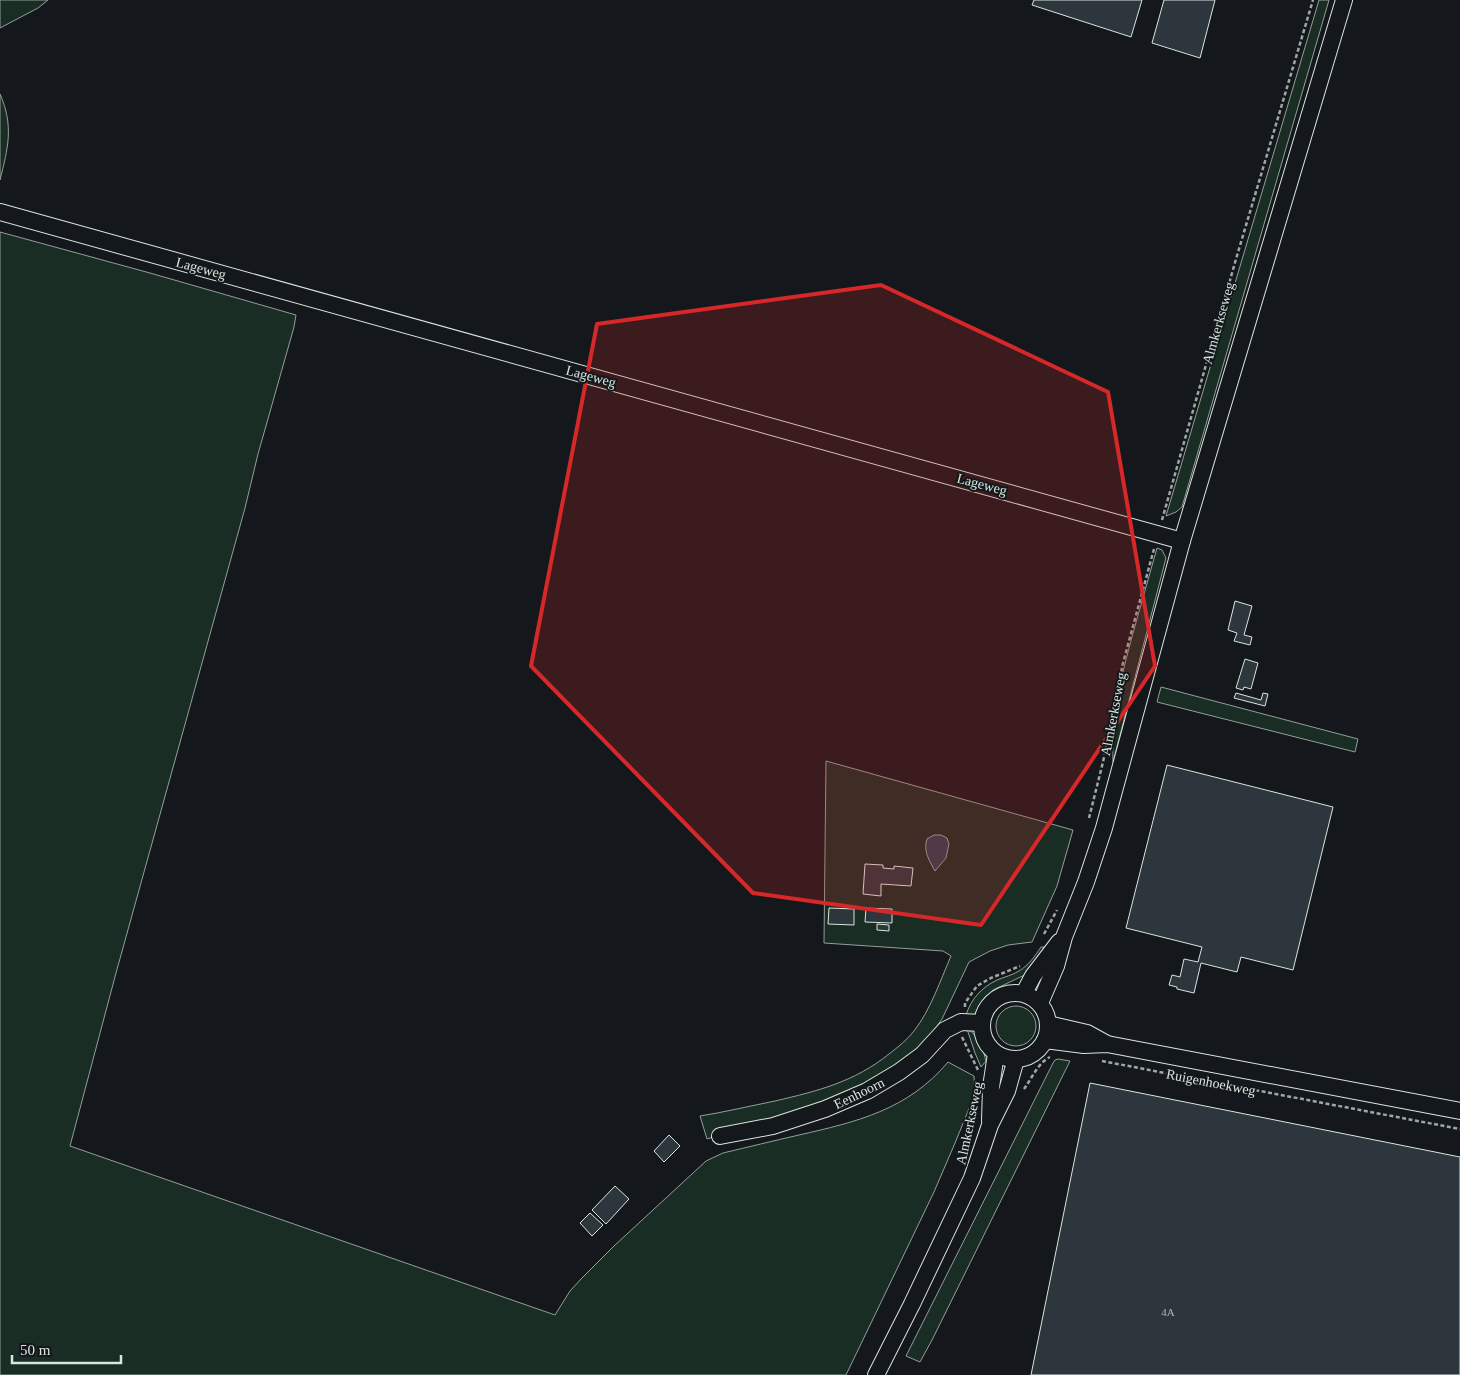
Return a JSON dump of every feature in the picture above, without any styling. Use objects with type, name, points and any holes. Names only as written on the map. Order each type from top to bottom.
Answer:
[{"type":"street","name":"Almkerkseweg","points":[[1040,1003],[1056,966],[1064,937],[1086,882],[1104,828],[1182,541],[1344,0]]},
{"type":"street","name":"Lageweg","points":[[0,212],[1182,541]]},
{"type":"street","name":"Almkerkseweg","points":[[1024,994],[1033,976],[1064,937]]},
{"type":"street","points":[[1012,992],[1032,997],[1040,1003],[1047,1016],[1047,1032],[1038,1050],[1028,1056],[1016,1059],[996,1054],[990,1048],[982,1032],[985,1012],[991,1002],[1001,995],[1012,992]]},
{"type":"street","points":[[961,1022],[982,1023]]},
{"type":"street","name":"Eenhoorn","points":[[720,1136],[773,1126],[825,1109],[867,1091],[899,1072],[922,1055],[946,1030],[961,1022]]},
{"type":"street","name":"Ruigenhoekweg","points":[[1047,1032],[1086,1032],[1107,1044],[1460,1111]]},
{"type":"street","name":"Almkerkseweg","points":[[990,1125],[985,1086],[996,1054]]},
{"type":"street","name":"Almkerkseweg","points":[[876,1375],[972,1178],[990,1125],[1007,1091],[1016,1059]]},
{"type":"path","name":"Almkerkseweg","points":[[1089,820],[1123,663],[1158,533],[1236,259],[1313,0]]},
{"type":"path","points":[[1043,937],[1059,905]]},
{"type":"path","name":"Almkerkseweg","points":[[985,1086],[962,1037],[961,1022],[965,1003],[977,986],[990,978],[1023,964]]},
{"type":"path","points":[[1007,1091],[1017,1092],[1025,1089],[1039,1067],[1046,1059],[1053,1055]]},
{"type":"path","name":"Ruigenhoekweg","points":[[1100,1060],[1460,1129]]},
{"type":"path","name":"Almkerkseweg","points":[[964,1152],[975,1108]]},
{"type":"highlighted area","points":[[881,285],[1108,392],[1155,666],[981,925],[753,893],[531,666],[597,324]]},
{"type":"green space","points":[[0,0],[48,0],[38,8],[0,28]]},
{"type":"green space","points":[[1319,0],[1329,0],[1182,507],[1166,516]]},
{"type":"green space","points":[[0,94],[7,116],[8,137],[0,180]]},
{"type":"green space","points":[[0,232],[296,315],[70,1146],[555,1315],[570,1291],[581,1279],[706,1161],[723,1153],[841,1125],[880,1112],[916,1092],[948,1062],[974,1076],[975,1094],[934,1192],[846,1375],[0,1375]]},
{"type":"green space","points":[[1157,548],[1162,550],[1166,558],[1113,762],[1115,712],[1121,681]]},
{"type":"green space","points":[[1161,687],[1358,739],[1355,752],[1157,702]]},
{"type":"green space","points":[[826,761],[1073,830],[1057,886],[1032,942],[1008,945],[990,951],[969,962],[942,1019],[909,1059],[844,1096],[707,1139],[700,1116],[775,1101],[821,1089],[849,1079],[876,1064],[914,1031],[935,995],[951,956],[943,951],[824,943]]},
{"type":"green space","points":[[1041,947],[1044,947],[1031,972],[993,990],[982,1002],[975,1015],[966,1015],[974,999],[982,990],[997,980],[1023,969]]},
{"type":"green space","points":[[1016,1006],[1030,1012],[1036,1026],[1030,1040],[1016,1046],[1002,1040],[996,1026],[1002,1012]]},
{"type":"green space","points":[[967,1029],[975,1035],[982,1047],[986,1061],[981,1067],[975,1053]]},
{"type":"green space","points":[[1058,1059],[1070,1061],[932,1340],[920,1362],[906,1356],[1053,1063]]},
{"type":"water","points":[[934,835],[941,835],[947,838],[949,844],[946,858],[935,871],[927,855],[926,848],[927,839]]},
{"type":"building","points":[[1034,0],[1142,0],[1131,37],[1032,5]]},
{"type":"building","points":[[1164,0],[1215,0],[1200,58],[1152,43]]},
{"type":"building","points":[[1235,601],[1252,606],[1244,635],[1252,637],[1250,645],[1234,641],[1237,633],[1228,630]]},
{"type":"building","points":[[1245,659],[1258,663],[1251,689],[1244,687],[1243,690],[1236,688]]},
{"type":"building","points":[[1236,693],[1261,700],[1263,693],[1268,694],[1265,706],[1234,698]]},
{"type":"building","points":[[1167,765],[1333,807],[1293,970],[1241,957],[1237,972],[1201,963],[1194,993],[1177,989],[1177,987],[1169,985],[1172,975],[1180,977],[1184,959],[1198,962],[1202,947],[1126,928]]},
{"type":"building","points":[[865,864],[883,865],[883,868],[894,869],[894,866],[913,868],[911,886],[881,884],[881,896],[863,894]]},
{"type":"building","points":[[829,908],[854,909],[854,925],[828,924]]},
{"type":"building","points":[[866,908],[892,909],[892,923],[865,922]]},
{"type":"building","points":[[877,924],[889,925],[889,931],[877,930]]},
{"type":"building","points":[[1090,1083],[1460,1157],[1460,1375],[1031,1375]]},
{"type":"building","points":[[669,1135],[680,1146],[664,1162],[654,1151]]},
{"type":"building","points":[[615,1186],[629,1199],[606,1224],[592,1210]]},
{"type":"building","points":[[590,1213],[603,1225],[592,1236],[580,1223]]}]
